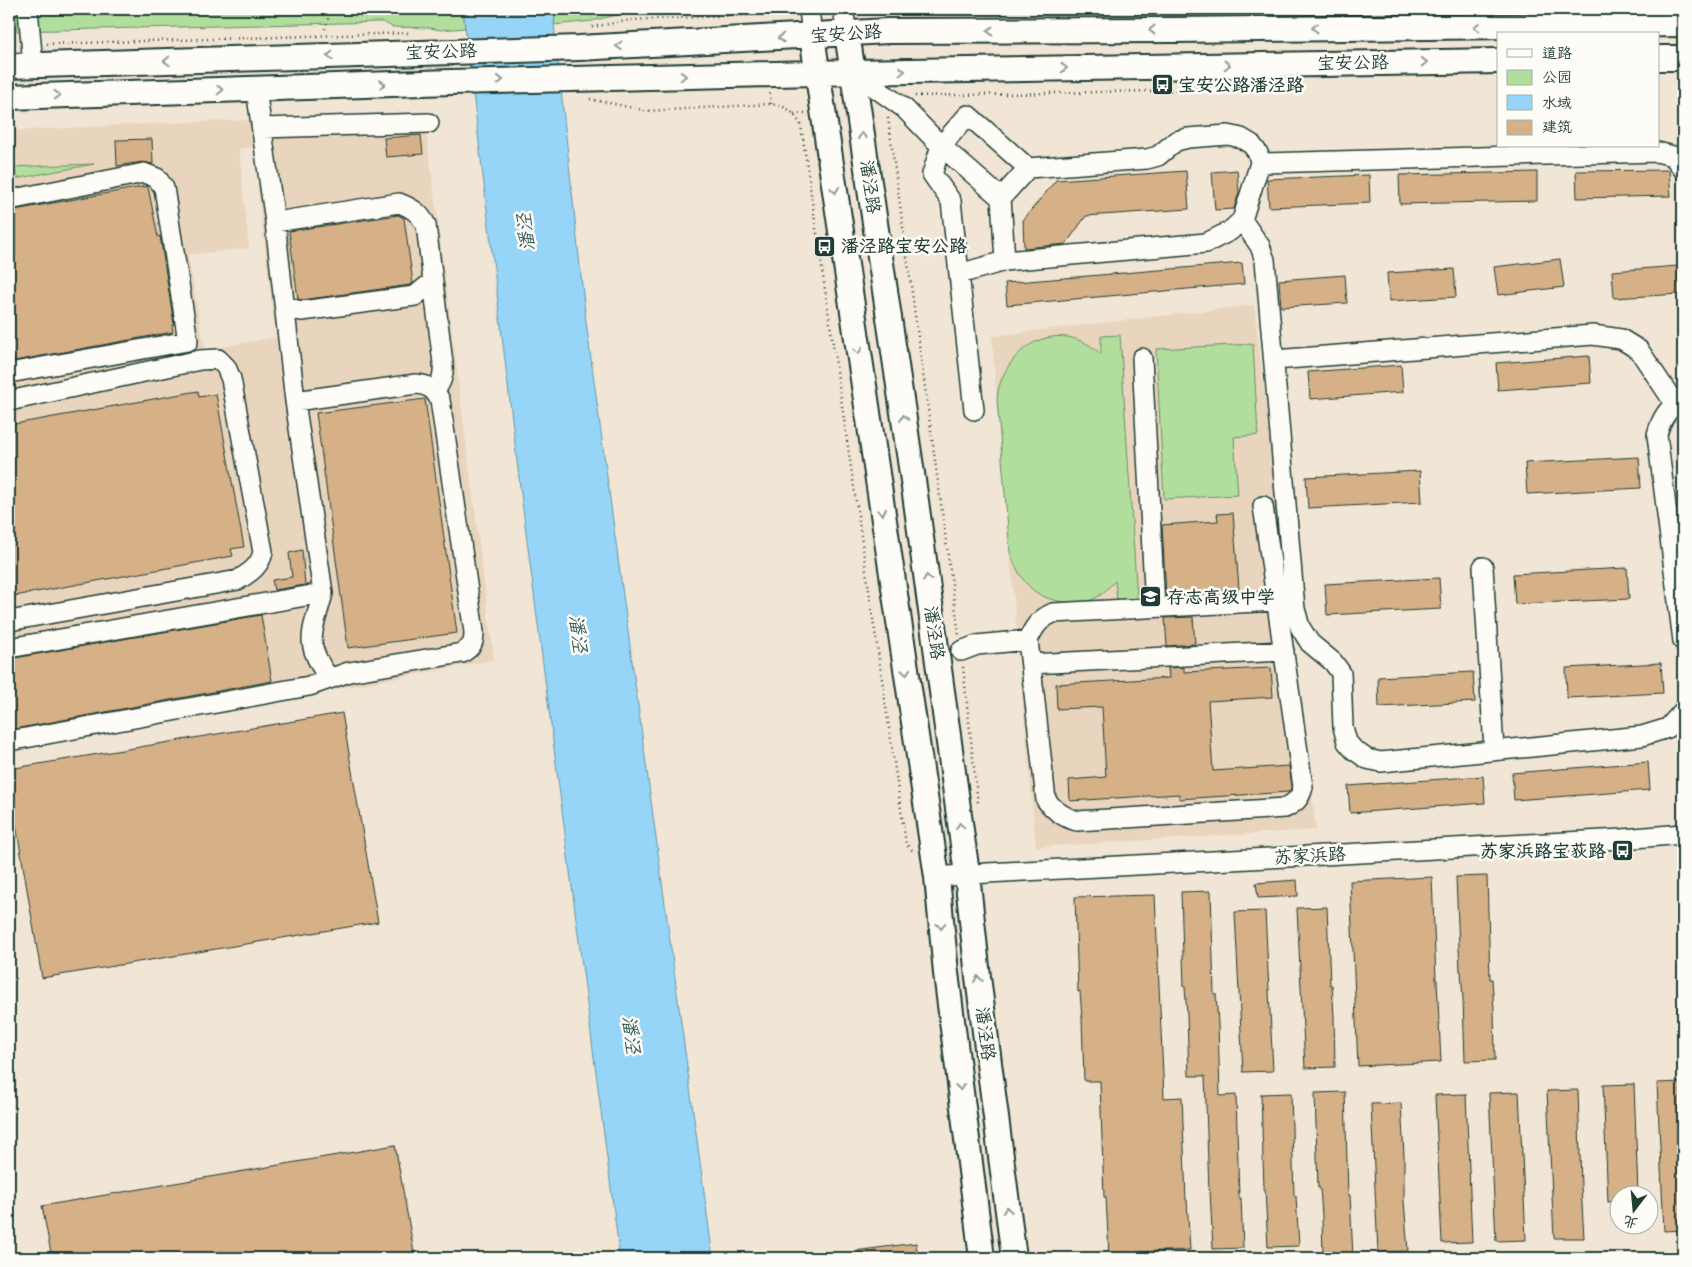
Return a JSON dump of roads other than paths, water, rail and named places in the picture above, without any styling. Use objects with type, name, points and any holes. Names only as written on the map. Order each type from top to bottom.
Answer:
[{"type":"main road","name":"宝安公路","points":[[9,66],[32,55],[448,52],[579,48],[847,33],[1683,24]]},
{"type":"main road","name":"潘泾路","points":[[847,33],[914,484],[967,874],[978,977],[1014,1258]]},
{"type":"main road","name":"潘泾路","points":[[812,36],[937,877],[946,973],[982,1258]]},
{"type":"main road","points":[[1660,58],[1683,58]]},
{"type":"main road","name":"宝安公路","points":[[9,97],[818,72],[1497,60]]},
{"type":"street","points":[[28,9],[32,55]]},
{"type":"street","name":"潘泾路","points":[[808,9],[812,36]]},
{"type":"street","name":"潘泾路","points":[[843,9],[847,33]]},
{"type":"street","points":[[853,72],[904,108],[941,146],[1001,198],[1005,262]]},
{"type":"street","points":[[256,89],[275,222],[295,401],[323,593],[313,623],[311,636],[318,662],[329,678]]},
{"type":"street","points":[[974,410],[951,201],[932,174],[941,146],[968,115],[1028,168]]},
{"type":"street","points":[[262,128],[429,123]]},
{"type":"street","points":[[959,274],[1005,262],[1206,244],[1230,231],[1242,220],[1260,163],[1258,153],[1251,144],[1241,138],[1228,135],[1188,138],[1176,141],[1158,156],[1147,159],[1028,168],[1001,198]]},
{"type":"street","points":[[1260,163],[1656,152],[1673,156],[1683,169]]},
{"type":"street","points":[[9,200],[144,173],[157,178],[164,188],[188,341],[9,373]]},
{"type":"street","points":[[275,222],[399,203],[411,208],[421,217],[426,226],[444,374],[442,381],[435,391]]},
{"type":"street","points":[[1242,220],[1260,246],[1265,260],[1295,609],[1300,627],[1310,642],[1333,662],[1341,673],[1343,727],[1347,742],[1354,750],[1367,760],[1382,762],[1642,736],[1668,728],[1683,710]]},
{"type":"street","points":[[284,304],[294,309],[302,310],[415,296],[433,281]]},
{"type":"street","points":[[1274,360],[1594,335],[1621,340],[1639,350],[1679,399],[1660,422],[1657,435],[1683,641]]},
{"type":"street","points":[[1142,358],[1155,607]]},
{"type":"street","points":[[9,400],[200,360],[218,359],[226,367],[231,379],[263,552],[261,562],[250,573],[238,580],[9,622]]},
{"type":"street","points":[[9,741],[309,686],[349,672],[462,653],[471,647],[474,640],[440,400],[435,391],[427,385],[416,384],[295,401]]},
{"type":"street","points":[[1263,506],[1303,787],[1297,802],[1285,808],[1087,820],[1068,819],[1055,811],[1046,800],[1028,640],[1034,626],[1042,617],[1053,613],[1276,601]]},
{"type":"street","points":[[1483,568],[1494,750]]},
{"type":"street","points":[[9,648],[323,593]]},
{"type":"street","points":[[961,651],[977,645],[1028,640]]},
{"type":"street","points":[[1031,664],[1284,651]]},
{"type":"street","name":"苏家浜路","points":[[937,877],[1683,834]]},
{"type":"water","name":"潘泾","points":[[463,9],[556,9],[554,25],[586,322],[713,1258],[620,1258],[520,486]]},
{"type":"place","name":"宝安公路潘泾路","points":[[1162,85]]},
{"type":"place","name":"潘泾路宝安公路","points":[[825,246]]},
{"type":"place","name":"存志高级中学","points":[[1151,597]]},
{"type":"place","name":"苏家浜路宝荻路","points":[[1622,851]]}]
